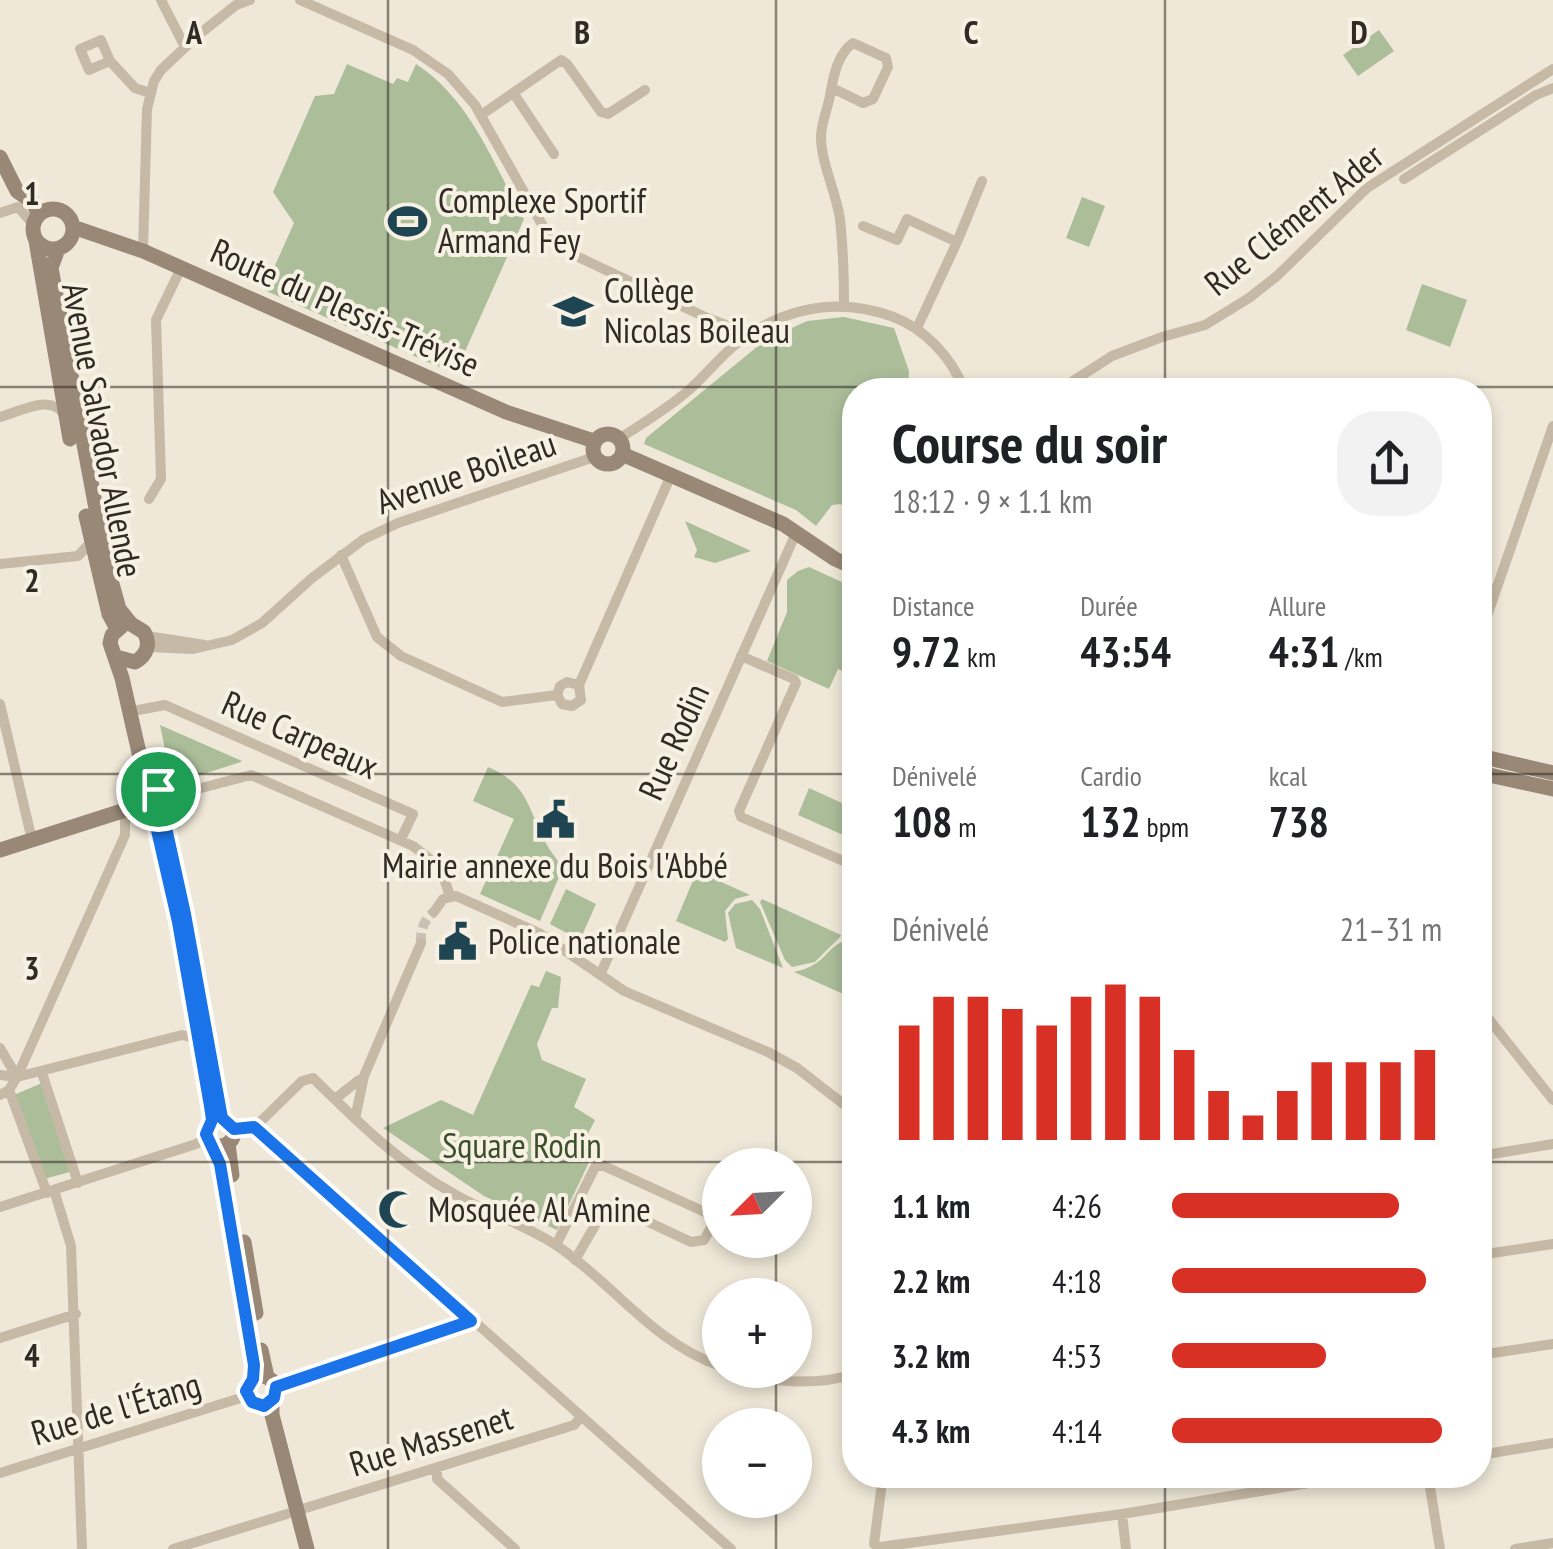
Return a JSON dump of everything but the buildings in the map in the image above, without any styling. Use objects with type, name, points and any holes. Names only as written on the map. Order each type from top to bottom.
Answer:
[{"type":"main road","points":[[0,157],[16,191],[33,202],[36,241],[46,248],[58,249],[68,243],[72,226],[68,216],[22,187],[9,174]]},
{"type":"main road","points":[[36,219],[58,210]]},
{"type":"main road","name":"Route du Plessis-Trévise","points":[[72,226],[143,251],[594,449]]},
{"type":"main road","name":"Avenue Salvador Allende","points":[[36,241],[91,542],[108,614],[124,626]]},
{"type":"main road","points":[[58,249],[51,268],[89,485],[124,626]]},
{"type":"main road","points":[[621,446],[610,464],[600,462],[594,449],[606,434],[671,475],[783,524],[842,562]]},
{"type":"main road","points":[[124,626],[141,628],[148,642],[135,662],[132,678],[220,1132],[220,1164],[254,1365],[272,1415],[297,1549]]},
{"type":"main road","points":[[124,626],[110,643],[156,801],[220,1132]]},
{"type":"main road","points":[[116,657],[135,662]]},
{"type":"main road","points":[[1492,759],[1553,773]]},
{"type":"main road","points":[[1492,776],[1553,789]]},
{"type":"main road","points":[[0,850],[156,801]]},
{"type":"main road","points":[[291,1512],[306,1549]]},
{"type":"street","points":[[161,0],[184,47]]},
{"type":"street","points":[[143,251],[150,94],[161,70],[184,47],[236,5],[250,0]]},
{"type":"street","points":[[300,0],[422,56],[448,74],[481,115],[544,228],[572,254],[750,334]]},
{"type":"street","points":[[832,88],[863,103],[873,99],[888,67],[886,58],[853,43],[845,49],[831,80],[823,116],[821,138],[839,217],[844,304]]},
{"type":"street","points":[[481,115],[562,60],[601,112],[608,114],[646,90]]},
{"type":"street","points":[[110,61],[135,88],[150,94]]},
{"type":"street","name":"Rue Clément Ader","points":[[1078,378],[1112,356],[1162,336],[1205,326],[1249,298],[1277,276],[1367,188],[1553,69]]},
{"type":"street","points":[[1404,179],[1536,94],[1553,88]]},
{"type":"street","points":[[514,94],[554,154]]},
{"type":"street","points":[[916,328],[982,181]]},
{"type":"street","points":[[0,213],[18,207],[36,219]]},
{"type":"street","points":[[864,226],[897,240],[907,219],[957,242]]},
{"type":"street","points":[[149,499],[161,478],[156,320],[181,268]]},
{"type":"street","points":[[621,446],[750,334],[799,312],[844,304],[870,309],[916,328],[953,366],[958,378]]},
{"type":"street","points":[[0,418],[48,403],[58,406],[66,418]]},
{"type":"street","points":[[1492,601],[1553,426]]},
{"type":"street","name":"Avenue Boileau","points":[[148,642],[193,649],[248,633],[364,539],[594,449]]},
{"type":"street","points":[[579,685],[567,682],[560,686],[562,704],[577,704],[582,695],[579,685],[671,475]]},
{"type":"street","name":"Rue Rodin","points":[[601,973],[796,533]]},
{"type":"street","points":[[0,564],[78,556],[91,542]]},
{"type":"street","points":[[340,556],[377,636],[401,656],[502,702],[558,695]]},
{"type":"street","points":[[741,656],[796,682],[739,810],[741,817],[842,860]]},
{"type":"street","points":[[0,704],[32,840]]},
{"type":"street","name":"Rue Carpeaux","points":[[138,710],[165,706],[413,814],[401,840]]},
{"type":"street","name":"Rue Carpeaux","points":[[156,801],[249,774],[401,840],[440,867],[450,896]]},
{"type":"street","points":[[82,1549],[71,1246],[51,1191],[5,1092],[18,1077],[125,835],[126,810]]},
{"type":"street","points":[[434,912],[441,900],[450,896],[539,932],[624,990],[758,1047],[797,1068],[842,1103]]},
{"type":"street","points":[[355,1119],[364,1076],[421,944]]},
{"type":"street","points":[[1492,1025],[1553,1100]]},
{"type":"street","points":[[0,1074],[18,1077],[42,1073],[182,1035],[199,1039]]},
{"type":"street","points":[[0,1048],[18,1077]]},
{"type":"street","points":[[42,1073],[78,1183]]},
{"type":"street","points":[[334,1099],[364,1076]]},
{"type":"street","points":[[0,1207],[220,1132],[254,1127],[307,1078],[313,1078],[355,1119],[450,1192],[556,1245],[648,1326],[702,1358]]},
{"type":"street","points":[[254,1127],[730,1549]]},
{"type":"street","points":[[1492,1154],[1553,1144]]},
{"type":"street","points":[[556,1245],[595,1167],[602,1165],[708,1214],[713,1224],[704,1240],[691,1242],[612,1205],[605,1208],[575,1260]]},
{"type":"street","points":[[1492,1253],[1553,1244]]},
{"type":"street","points":[[0,1338],[76,1314]]},
{"type":"street","name":"Rue de l'Étang","points":[[0,1474],[471,1321]]},
{"type":"street","points":[[1492,1354],[1553,1344]]},
{"type":"street","points":[[812,1382],[842,1376]]},
{"type":"street","name":"Rue Massenet","points":[[173,1549],[574,1426],[580,1418]]},
{"type":"street","points":[[1492,1453],[1553,1443]]},
{"type":"street","points":[[437,1469],[437,1479],[516,1549]]},
{"type":"street","points":[[880,1488],[874,1544],[880,1548],[1279,1488]]},
{"type":"street","points":[[1430,1488],[1440,1549]]},
{"type":"street","points":[[1122,1514],[1126,1549]]},
{"type":"street","points":[[1515,1549],[1553,1543]]},
{"type":"green space","points":[[1379,30],[1394,51],[1358,76],[1343,55]]},
{"type":"green space","name":"Complexe Sportif Armand Fey","points":[[347,64],[393,84],[397,78],[408,82],[416,64],[433,77],[474,125],[514,200],[513,206],[524,219],[455,374],[264,290],[294,223],[273,192],[315,96],[334,94]]},
{"type":"green space","points":[[1082,197],[1105,206],[1089,247],[1066,238]]},
{"type":"green space","points":[[1422,284],[1467,300],[1450,347],[1406,330]]},
{"type":"green space","points":[[844,317],[894,328],[909,371],[909,378],[842,378],[842,505],[832,505],[816,526],[796,510],[644,444],[646,438],[764,341],[807,321]]},
{"type":"green space","points":[[685,521],[751,551],[715,563],[694,557],[697,550]]},
{"type":"green space","points":[[809,567],[842,582],[842,671],[838,669],[829,689],[767,661],[787,612],[787,580]]},
{"type":"green space","points":[[160,725],[242,761],[172,784]]},
{"type":"green space","points":[[488,767],[519,789],[563,868],[540,921],[480,894],[514,819],[473,801]]},
{"type":"green space","points":[[809,788],[842,803],[842,834],[798,815]]},
{"type":"green space","points":[[697,871],[750,895],[735,899],[725,911],[725,942],[676,921]]},
{"type":"green space","points":[[566,889],[596,904],[580,940],[550,924]]},
{"type":"green space","points":[[762,899],[841,935],[815,962],[792,967],[785,960]]},
{"type":"green space","points":[[752,900],[760,909],[783,968],[736,948],[728,913],[735,904]]},
{"type":"green space","points":[[842,942],[842,993],[794,972],[813,965]]},
{"type":"green space","name":"Square Rodin","points":[[546,971],[561,977],[558,1008],[552,1008],[537,1044],[542,1060],[586,1079],[574,1107],[595,1120],[581,1148],[591,1158],[557,1230],[484,1196],[383,1128],[441,1100],[473,1115],[531,985],[539,987]]},
{"type":"green space","points":[[42,1083],[70,1172],[44,1179],[14,1095]]},
{"type":"tunnel","points":[[421,943],[423,926],[434,912]]},
{"type":"place","name":"Complexe Sportif Armand Fey","points":[[408,221]]},
{"type":"place","name":"Collège Nicolas Boileau","points":[[574,311]]},
{"type":"place","name":"Mairie annexe du Bois l'Abbé","points":[[555,819]]},
{"type":"place","name":"Police nationale","points":[[458,942]]},
{"type":"place","name":"Mosquée Al Amine","points":[[398,1210]]},
{"type":"route","points":[[158,789],[168,800],[165,823],[222,1118],[234,1129],[254,1127],[471,1321],[276,1387],[274,1398],[264,1406],[249,1400],[246,1391],[253,1379],[254,1365],[220,1164],[214,1144],[206,1134],[212,1120],[199,1039],[153,813],[144,804],[145,795],[158,789]]}]
